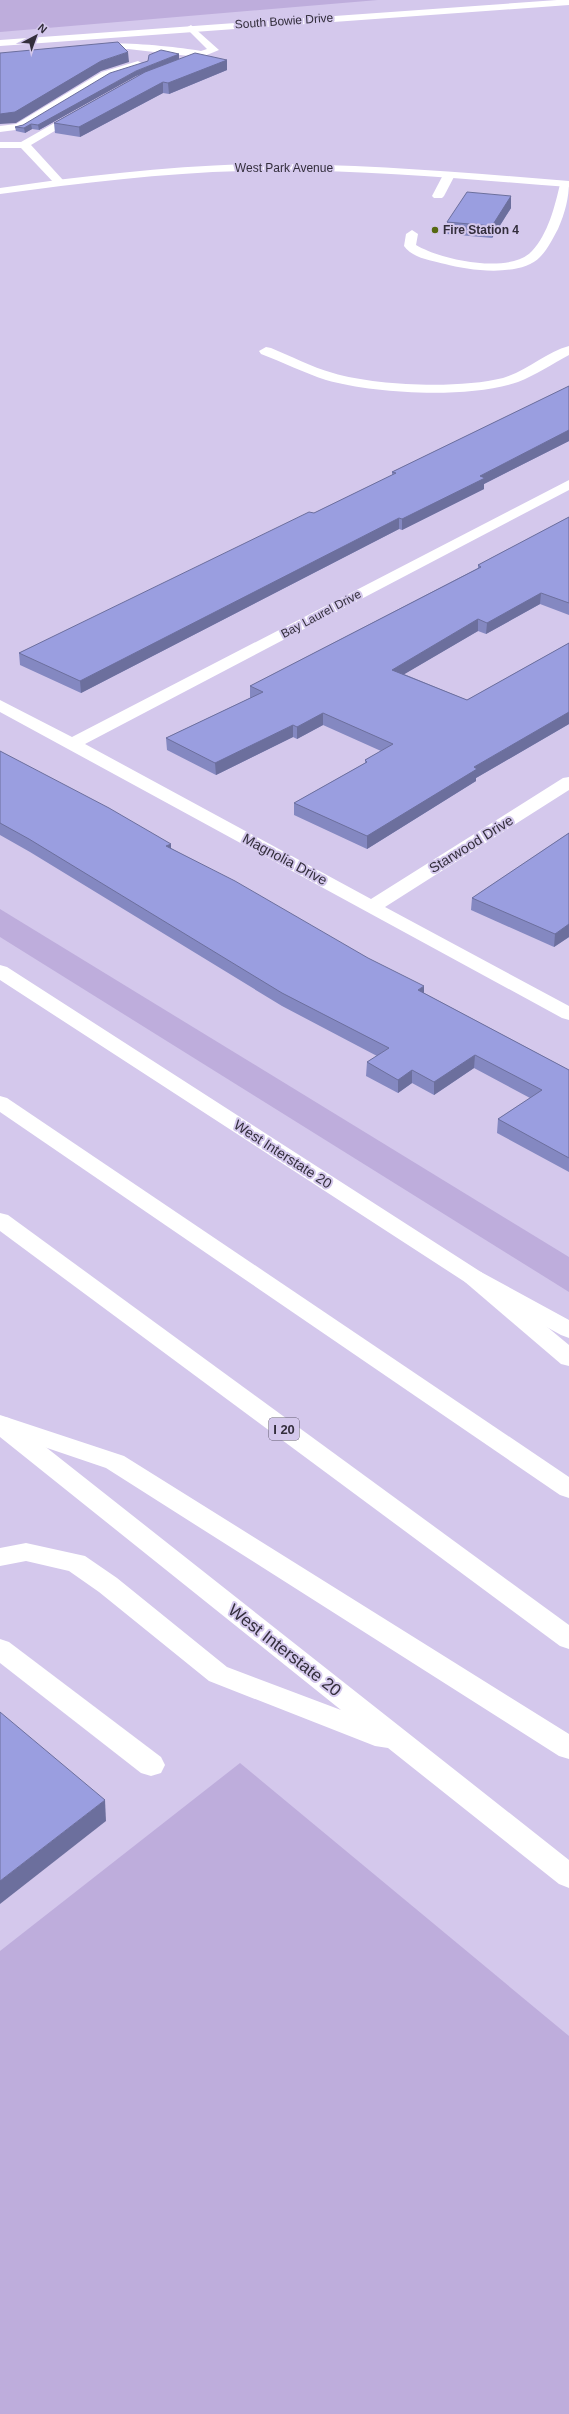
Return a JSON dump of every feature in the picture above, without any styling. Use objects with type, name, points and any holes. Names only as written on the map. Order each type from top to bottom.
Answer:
[{"type":"main road","name":"South Bowie Drive","points":[[0,43],[191,28],[569,2]]},
{"type":"main road","points":[[168,68],[214,50],[191,28]]},
{"type":"main road","points":[[83,50],[128,46],[202,55]]},
{"type":"main road","points":[[0,128],[19,126],[106,74],[144,62],[128,46]]},
{"type":"main road","points":[[0,145],[24,146],[38,135],[93,105]]},
{"type":"main road","points":[[24,146],[59,182]]},
{"type":"main road","name":"West Park Avenue","points":[[0,191],[59,182],[157,171],[278,167],[449,175],[567,184]]},
{"type":"main road","points":[[438,196],[449,175]]},
{"type":"main road","points":[[412,234],[410,246],[419,253],[455,263],[486,267],[508,265],[529,260],[542,246],[561,208],[567,184]]},
{"type":"main road","points":[[266,351],[331,377],[351,381],[375,385],[456,387],[486,385],[507,381],[569,350]]},
{"type":"main road","name":"Bay Laurel Drive","points":[[72,744],[569,484]]},
{"type":"main road","name":"Magnolia Drive","points":[[0,704],[569,1014]]},
{"type":"main road","name":"Starwood Drive","points":[[373,906],[569,782]]},
{"type":"main road","name":"West Interstate 20","points":[[0,971],[473,1277],[569,1330]]},
{"type":"main road","points":[[0,1102],[569,1489]]},
{"type":"main road","name":"I 20","points":[[0,1220],[569,1639]]},
{"type":"main road","points":[[473,1277],[569,1358]]},
{"type":"main road","points":[[0,1423],[115,1462],[569,1748]]},
{"type":"main road","name":"West Interstate 20","points":[[0,1423],[569,1876]]},
{"type":"main road","points":[[0,1557],[26,1552],[76,1563],[108,1585],[218,1674],[405,1746]]},
{"type":"main road","points":[[0,1649],[152,1765]]},
{"type":"shaded area","points":[[0,0],[378,0],[0,32]]},
{"type":"shaded area","points":[[0,909],[569,1257],[569,1292],[0,937]]},
{"type":"shaded area","points":[[240,1763],[569,2036],[569,2414],[0,2414],[0,1951]]},
{"type":"building","points":[[118,42],[128,52],[101,61],[15,112],[0,114],[0,53]]},
{"type":"building","points":[[161,50],[179,54],[136,71],[38,125],[31,124],[24,128],[15,127],[23,125],[110,73],[148,61],[149,55]]},
{"type":"building","points":[[195,53],[227,60],[168,83],[163,82],[79,127],[54,123],[145,72]]},
{"type":"building","points":[[467,192],[511,196],[492,226],[447,222]]},
{"type":"building","points":[[569,386],[569,430],[480,476],[485,478],[402,519],[399,518],[80,681],[19,653],[309,512],[314,513],[396,473],[392,472]]},
{"type":"building","points":[[569,517],[569,603],[541,593],[487,623],[478,619],[392,670],[467,700],[569,643],[569,712],[474,767],[477,769],[367,836],[294,803],[367,762],[365,760],[393,744],[323,713],[297,727],[293,725],[215,763],[166,738],[263,692],[250,686],[481,567],[478,565]]},
{"type":"building","points":[[0,751],[109,808],[171,844],[166,846],[235,881],[368,958],[424,986],[418,990],[569,1070],[569,1158],[498,1119],[542,1090],[475,1055],[434,1082],[412,1070],[398,1080],[367,1062],[389,1048],[282,993],[29,839],[0,823]]},
{"type":"building","points":[[569,833],[569,924],[555,934],[472,898]]},
{"type":"building","points":[[0,1712],[105,1800],[0,1881]]},
{"type":"place","name":"Fire Station 4","points":[[435,230]]}]
